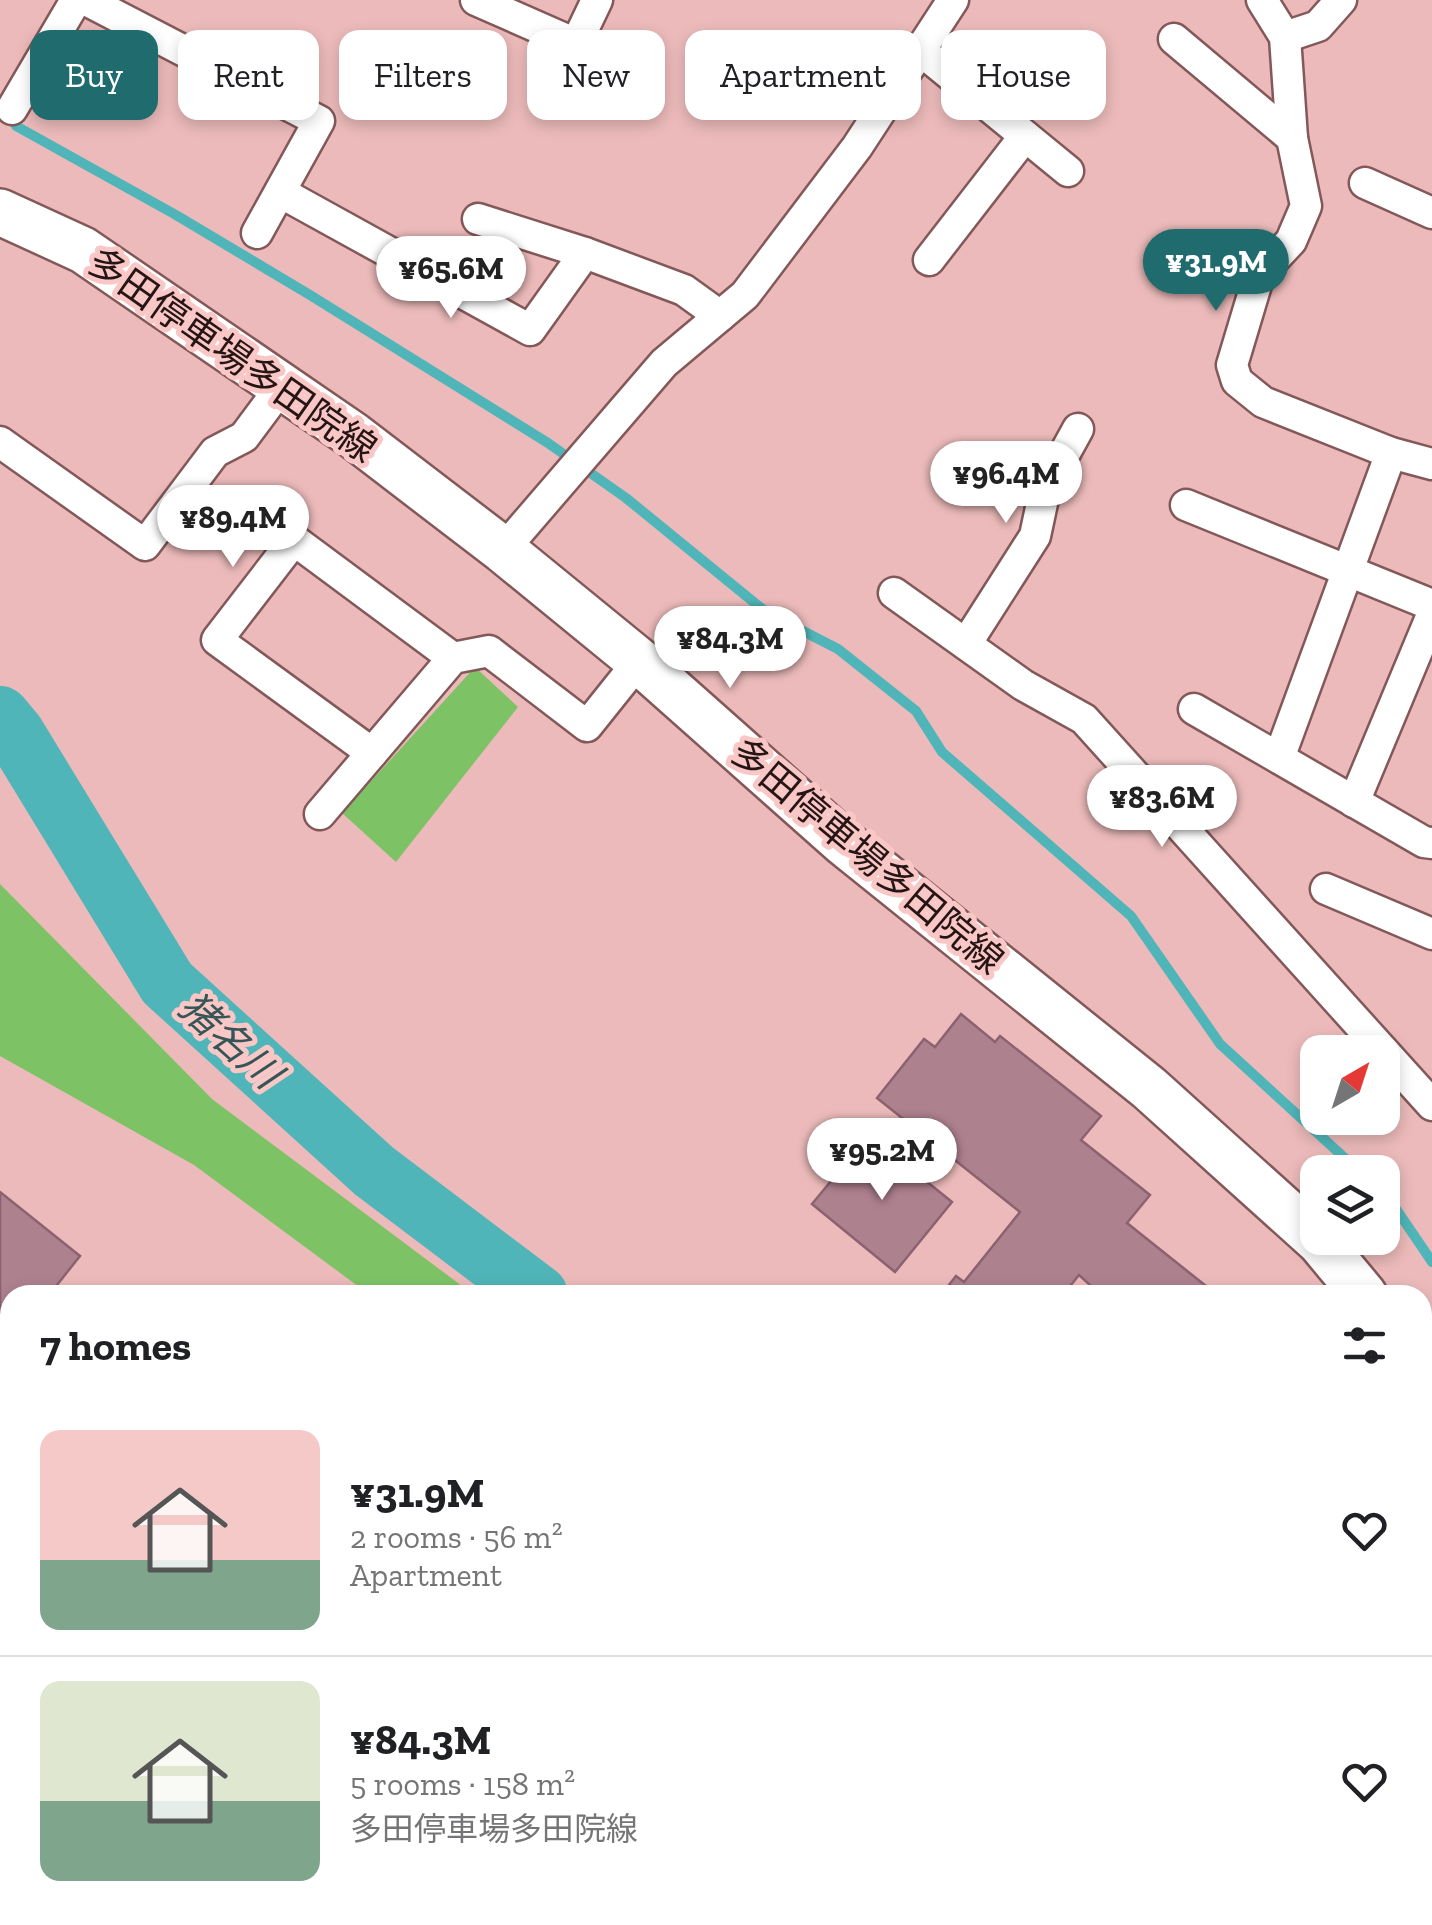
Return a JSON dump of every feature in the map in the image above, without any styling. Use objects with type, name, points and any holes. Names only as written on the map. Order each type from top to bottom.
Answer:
[{"type":"main road","name":"多田停車場多田院線","points":[[0,212],[82,250],[352,435],[503,550],[639,661],[844,843],[1149,1088],[1320,1242],[1356,1285]]},
{"type":"street","points":[[12,109],[76,0]]},
{"type":"street","points":[[86,0],[319,121],[257,233]]},
{"type":"street","points":[[476,0],[576,44],[597,0]]},
{"type":"street","points":[[921,48],[953,0]]},
{"type":"street","points":[[1262,0],[1285,38],[1292,138],[1306,206],[1291,242],[1259,275],[1232,364],[1237,381],[1262,402],[1391,454],[1432,464]]},
{"type":"street","points":[[1285,38],[1318,26],[1341,0]]},
{"type":"street","points":[[1174,39],[1292,138]]},
{"type":"street","points":[[921,51],[1068,171]]},
{"type":"street","points":[[503,550],[664,363],[745,295],[876,120]]},
{"type":"street","points":[[929,260],[1025,136]]},
{"type":"street","points":[[1364,184],[1432,213]]},
{"type":"street","points":[[280,192],[530,330],[585,253]]},
{"type":"street","points":[[478,219],[684,290],[720,316]]},
{"type":"street","points":[[0,442],[145,544],[214,452],[244,436],[282,386]]},
{"type":"street","points":[[966,644],[1035,536],[1044,489],[1078,429]]},
{"type":"street","points":[[1279,758],[1391,454]]},
{"type":"street","points":[[1186,505],[1432,606]]},
{"type":"street","points":[[372,753],[217,640],[294,540],[453,658]]},
{"type":"street","points":[[894,594],[1024,685],[1084,718],[1432,1105]]},
{"type":"street","points":[[1354,802],[1432,615]]},
{"type":"street","points":[[320,814],[453,658],[490,651],[587,726],[639,661]]},
{"type":"street","points":[[1194,709],[1424,842],[1432,843]]},
{"type":"street","points":[[1326,889],[1432,934]]},
{"type":"green space","points":[[475,667],[518,707],[396,862],[342,813]]},
{"type":"green space","points":[[0,884],[212,1099],[461,1285],[356,1285],[194,1165],[0,1056]]},
{"type":"building","points":[[961,1014],[995,1042],[1000,1036],[1101,1116],[1081,1140],[1150,1195],[1127,1223],[1205,1285],[1090,1285],[1079,1275],[1071,1285],[949,1285],[956,1276],[964,1282],[1020,1212],[877,1098],[924,1039],[935,1047]]},
{"type":"building","points":[[869,1135],[952,1202],[895,1272],[812,1204]]},
{"type":"building","points":[[0,1192],[80,1256],[57,1285],[0,1285]]},
{"type":"waterway","points":[[16,126],[176,215],[548,443],[626,498],[766,612],[838,649],[916,711],[942,752],[1131,916],[1220,1044],[1341,1155]]},
{"type":"waterway","name":"猪名川","points":[[0,716],[15,734],[167,983],[374,1171],[525,1285]]},
{"type":"waterway","points":[[1400,1215],[1432,1262]]}]
